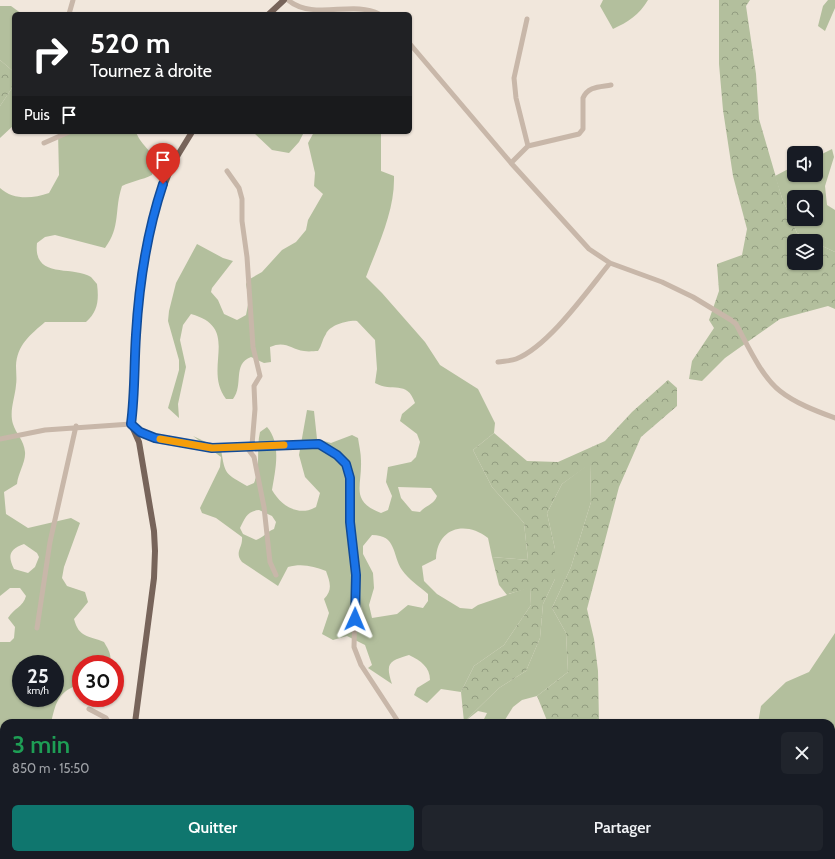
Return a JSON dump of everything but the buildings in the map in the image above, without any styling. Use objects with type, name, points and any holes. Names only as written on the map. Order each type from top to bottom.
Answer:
[{"type":"main road","points":[[271,12],[284,0]]},
{"type":"main road","points":[[136,719],[154,578],[155,551],[154,530],[139,442],[131,424],[134,396],[137,312],[152,224],[163,184],[173,163],[191,134]]},
{"type":"street","points":[[70,12],[73,0]]},
{"type":"street","points":[[288,0],[299,7],[368,9],[375,12]]},
{"type":"street","points":[[527,19],[514,78],[516,98],[528,146]]},
{"type":"street","points":[[412,46],[511,163],[589,249],[610,262],[681,291],[731,320],[736,324],[764,373],[780,391],[803,404],[835,418]]},
{"type":"street","points":[[511,163],[528,146],[579,134],[583,129],[583,98],[585,94],[588,90],[611,85]]},
{"type":"street","points":[[44,143],[64,134]]},
{"type":"street","points":[[227,171],[239,188],[242,199],[242,221],[247,257],[253,347],[260,376],[254,386],[255,409],[252,445]]},
{"type":"street","points":[[498,362],[516,359],[531,350],[555,330],[610,262]]},
{"type":"street","points":[[0,439],[24,433],[76,426],[131,424],[140,432],[155,438],[212,448],[245,445],[319,444],[331,450],[346,464],[350,478],[350,522],[356,575],[354,647],[361,665],[396,719]]},
{"type":"street","points":[[37,628],[52,530],[76,426]]},
{"type":"street","points":[[245,445],[254,456],[264,507],[270,562],[276,575]]},
{"type":"street","points":[[89,709],[106,719]]},
{"type":"green space","points":[[603,0],[648,0],[633,18],[613,29],[600,6]]},
{"type":"green space","points":[[719,0],[750,0],[746,6],[756,74],[759,119],[782,198],[787,210],[787,226],[794,226],[799,234],[787,234],[787,270],[823,270],[823,246],[835,252],[835,309],[828,306],[780,319],[725,358],[702,381],[689,379],[692,361],[714,328],[709,320],[719,291],[717,264],[742,255],[747,229],[733,176],[723,110],[719,64]]},
{"type":"green space","points":[[828,0],[835,0],[835,8],[825,31],[818,26],[823,6]]},
{"type":"green space","points":[[0,6],[11,6],[19,12],[12,12],[12,70],[0,60]]},
{"type":"green space","points":[[0,60],[12,70],[12,88],[0,106]]},
{"type":"green space","points":[[12,88],[12,127],[0,138],[0,106]]},
{"type":"green space","points":[[58,134],[137,134],[150,152],[154,161],[152,175],[122,186],[113,233],[105,248],[55,235],[45,237],[37,243],[37,255],[41,262],[47,267],[91,277],[97,284],[98,300],[93,314],[86,322],[45,322],[29,336],[19,352],[16,366],[16,383],[12,419],[14,428],[23,444],[25,456],[17,484],[4,492],[6,514],[28,528],[71,518],[80,523],[64,567],[62,578],[67,586],[85,592],[88,602],[74,619],[79,630],[85,635],[104,642],[110,655],[72,655],[72,688],[64,693],[64,655],[12,655],[12,707],[56,707],[52,719],[0,719],[0,642],[10,642],[14,638],[15,627],[8,618],[23,603],[26,596],[20,588],[10,588],[0,596],[0,188],[11,195],[23,197],[49,193],[59,175]],"holes":[[[24,544],[37,553],[39,557],[35,567],[28,573],[14,569],[10,556],[13,550]]]},
{"type":"green space","points":[[255,134],[303,134],[299,142],[289,153],[272,150]]},
{"type":"green space","points":[[313,134],[381,134],[381,171],[394,176],[394,189],[385,228],[366,277],[425,342],[440,365],[478,389],[495,423],[494,433],[473,450],[492,487],[524,523],[528,560],[492,557],[488,538],[479,532],[470,529],[462,529],[454,530],[447,534],[441,540],[436,559],[422,566],[424,581],[437,594],[460,608],[472,609],[478,605],[507,595],[499,585],[509,594],[530,587],[531,605],[504,645],[474,666],[461,692],[441,689],[427,703],[414,695],[417,688],[430,680],[430,675],[427,668],[417,660],[409,655],[393,661],[389,667],[392,684],[368,668],[372,665],[365,645],[347,636],[333,640],[322,634],[329,613],[324,599],[330,589],[326,571],[298,565],[288,567],[278,586],[242,562],[239,553],[242,537],[216,518],[202,513],[200,508],[220,467],[221,457],[193,436],[221,449],[227,472],[247,486],[254,483],[258,464],[258,444],[260,432],[267,427],[275,441],[276,449],[276,466],[272,490],[280,501],[291,508],[303,511],[316,507],[320,493],[305,477],[299,455],[307,410],[314,411],[317,439],[331,443],[352,435],[358,438],[361,458],[361,498],[371,508],[381,513],[388,510],[392,496],[386,482],[388,467],[411,462],[416,457],[420,442],[417,434],[400,421],[402,414],[415,403],[412,396],[408,391],[403,389],[381,386],[375,383],[377,369],[375,340],[357,321],[353,321],[344,322],[331,328],[325,336],[318,351],[304,351],[280,344],[275,345],[270,347],[271,362],[264,363],[251,357],[245,360],[240,370],[236,393],[233,399],[226,399],[220,387],[218,375],[219,350],[215,329],[206,320],[191,314],[183,325],[180,340],[186,367],[178,404],[179,418],[168,408],[179,370],[179,360],[168,321],[169,311],[176,283],[197,244],[223,258],[233,261],[212,288],[211,292],[218,300],[224,314],[237,320],[246,315],[249,300],[246,284],[248,280],[262,272],[282,250],[296,242],[306,230],[308,220],[323,194],[314,186],[315,173],[308,143]],"holes":[[[398,487],[431,488],[437,496],[436,499],[420,512],[412,511],[401,498]],[[259,510],[272,516],[276,522],[274,529],[256,540],[243,534],[240,528],[249,513]],[[372,535],[386,538],[390,542],[402,570],[411,580],[428,594],[428,601],[423,608],[408,605],[397,614],[372,618],[369,605],[374,588],[373,573],[363,554],[363,546]]]},
{"type":"green space","points":[[832,149],[834,157],[825,186],[827,205],[835,210],[835,252],[823,246],[823,234],[799,234],[797,233],[794,226],[823,226],[823,190],[787,190],[787,210],[775,176],[787,170],[787,182],[823,182],[823,154]]},
{"type":"green space","points":[[668,380],[677,388],[677,406],[641,437],[619,487],[587,609],[594,639],[598,671],[599,719],[546,719],[537,696],[568,672],[566,633],[552,608],[571,567],[591,502],[590,464],[562,484],[547,513],[555,549],[555,579],[543,604],[540,638],[526,671],[499,688],[467,719],[464,719],[461,692],[474,666],[504,645],[531,605],[530,588],[508,594],[499,585],[492,557],[528,560],[524,523],[492,487],[473,450],[494,433],[527,461],[558,462],[605,441],[632,412]]},
{"type":"green space","points":[[590,463],[591,502],[571,567],[552,608],[566,633],[568,672],[537,696],[522,700],[513,707],[506,719],[484,719],[487,713],[478,711],[467,719],[499,688],[526,671],[540,638],[543,604],[555,579],[555,549],[547,513],[562,484]]},
{"type":"green space","points":[[835,633],[835,719],[759,719],[761,706],[786,682],[809,672]]},
{"type":"slow traffic","points":[[160,439],[212,448],[245,445],[284,445]]},
{"type":"route","points":[[163,184],[156,204],[146,253],[137,312],[134,396],[131,424],[140,432],[155,438],[212,448],[245,445],[279,446],[319,444],[325,446],[337,455],[346,464],[349,470],[350,478],[350,522],[356,575],[355,619]]}]
